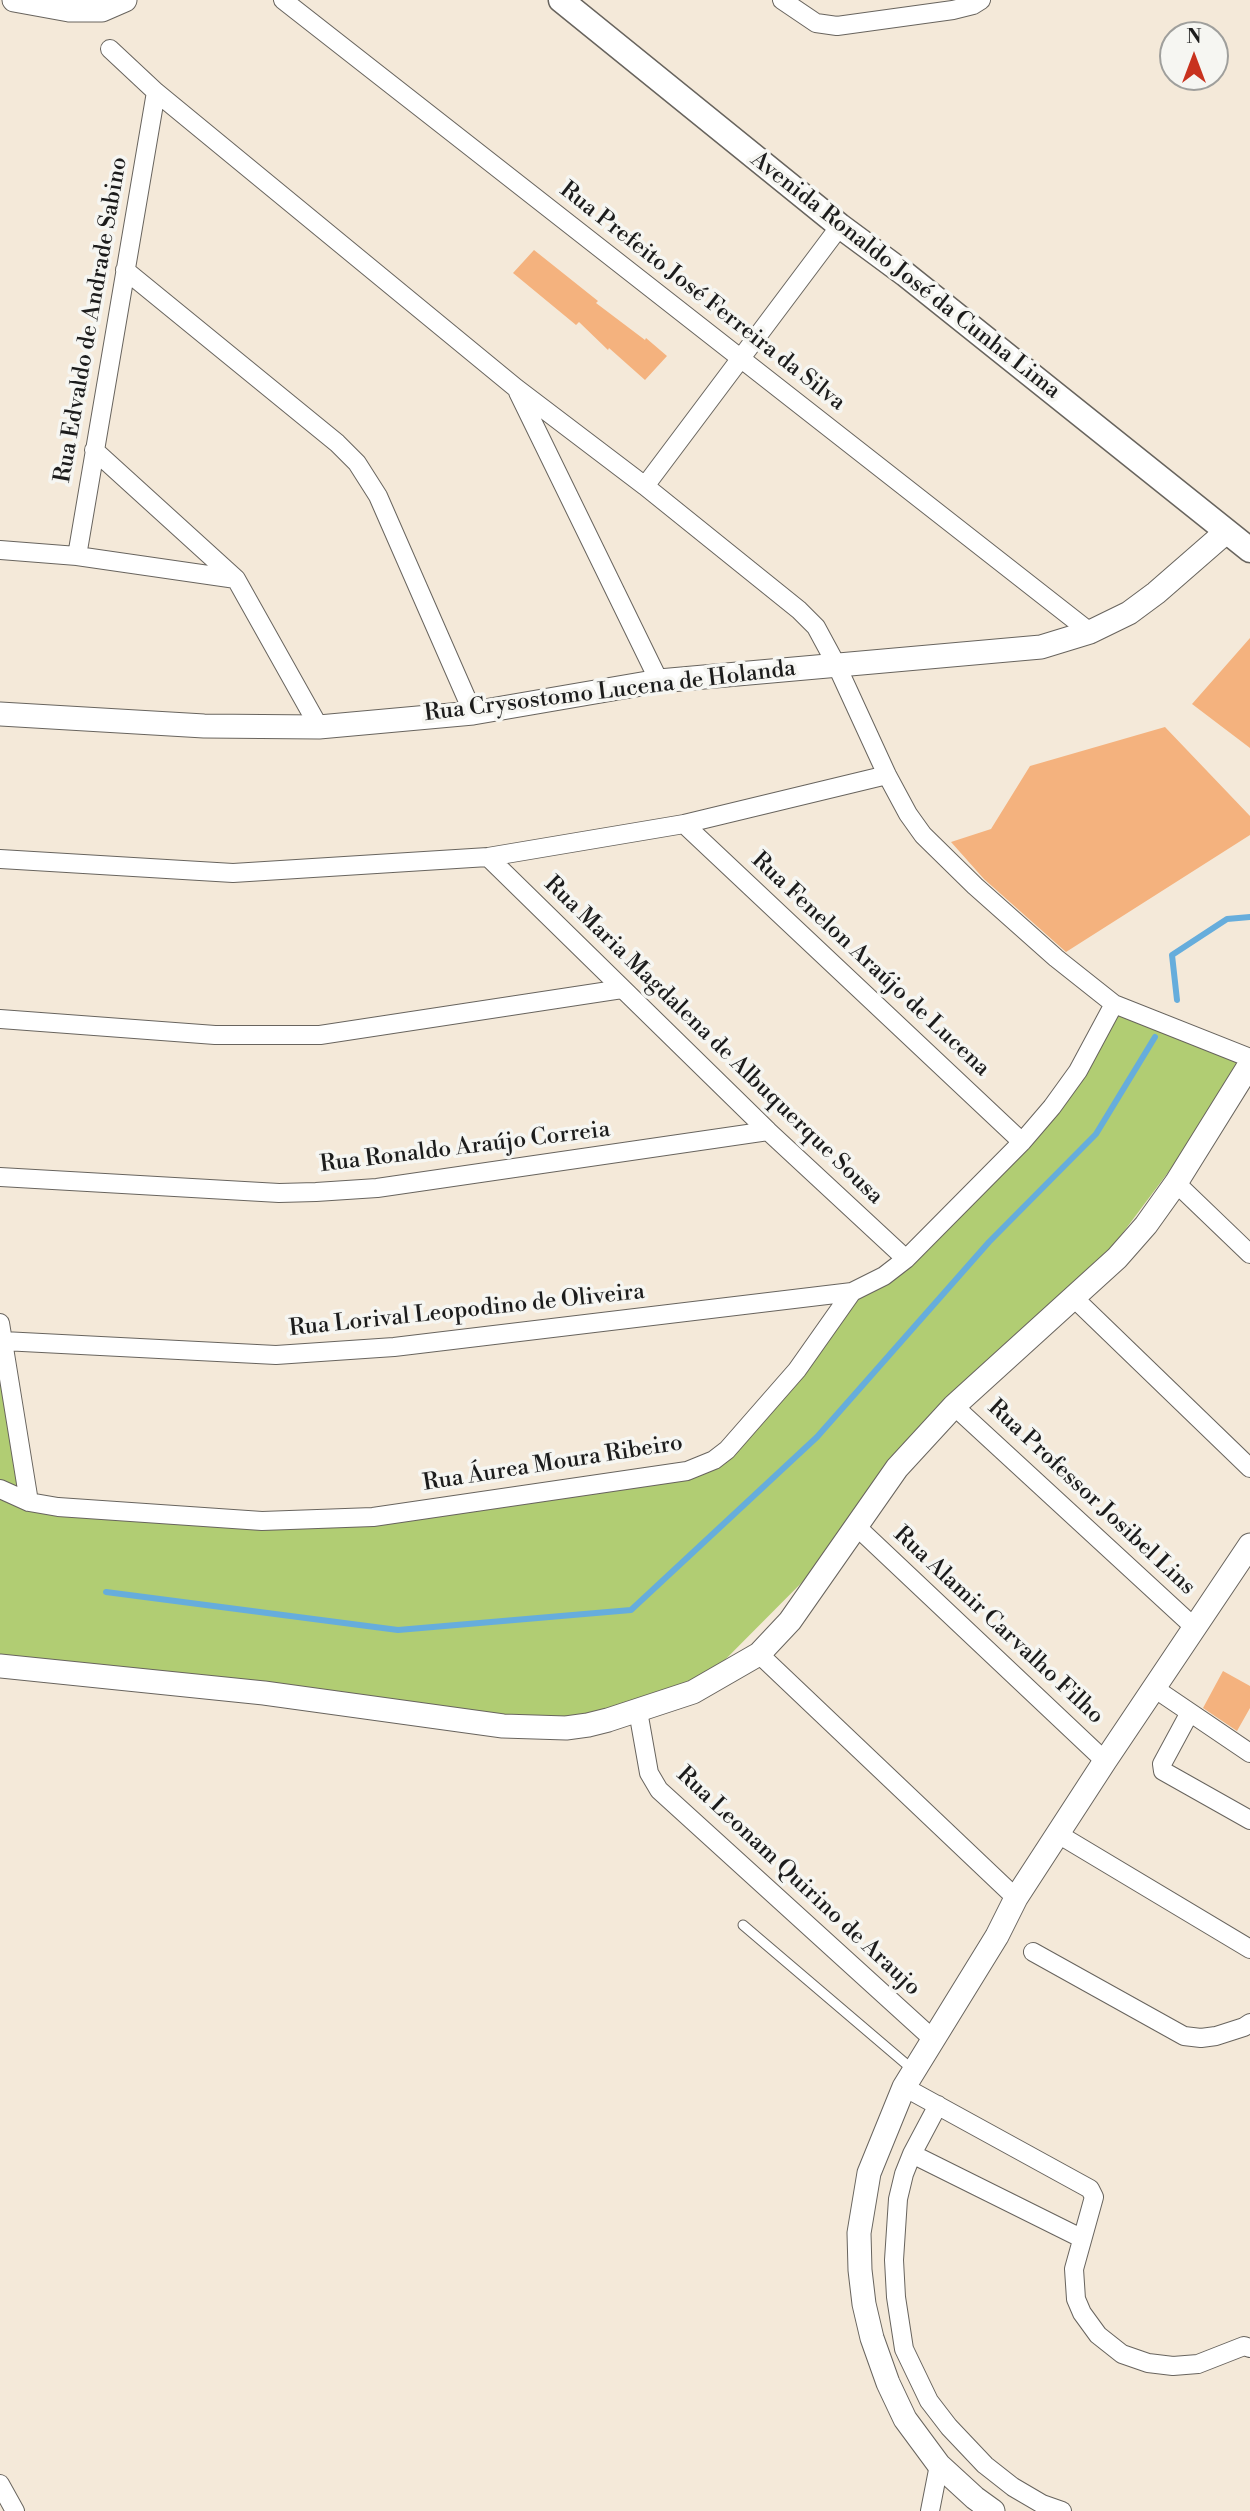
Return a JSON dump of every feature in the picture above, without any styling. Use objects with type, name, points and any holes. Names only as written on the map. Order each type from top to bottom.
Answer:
[{"type":"main road","name":"Avenida Ronaldo José da Cunha Lima","points":[[561,0],[840,226],[905,274],[1250,550]]},
{"type":"street","points":[[13,0],[69,10],[102,10],[125,0]]},
{"type":"street","name":"Rua Prefeito José Ferreira da Silva","points":[[283,0],[1090,632]]},
{"type":"street","points":[[782,0],[816,23],[837,26],[953,10],[981,0]]},
{"type":"street","points":[[110,49],[156,92],[516,388],[645,486],[799,610],[816,627],[887,775],[915,824],[948,860],[1047,951],[1114,1004],[1250,1058]]},
{"type":"street","name":"Rua Edvaldo de Andrade Sabino","points":[[77,556],[156,92]]},
{"type":"street","points":[[645,486],[840,226]]},
{"type":"street","points":[[125,271],[337,443],[357,463],[378,496],[473,713]]},
{"type":"street","points":[[516,388],[659,681]]},
{"type":"street","points":[[94,450],[236,579],[319,727]]},
{"type":"street","name":"Rua Crysostomo Lucena de Holanda","points":[[0,714],[204,726],[319,727],[473,713],[659,681],[1041,647],[1090,632],[1129,613],[1226,531]]},
{"type":"street","points":[[0,550],[77,556],[236,579]]},
{"type":"street","points":[[0,859],[233,873],[488,857],[684,824],[887,775]]},
{"type":"street","name":"Rua Fenelon Araújo de Lucena","points":[[684,824],[1022,1142]]},
{"type":"street","name":"Rua Maria Magdalena de Albuquerque Sousa","points":[[488,857],[768,1131],[906,1259]]},
{"type":"street","points":[[0,1019],[215,1035],[320,1035],[622,989]]},
{"type":"street","name":"Rua Áurea Moura Ribeiro","points":[[0,1489],[29,1502],[58,1507],[262,1521],[373,1517],[687,1471],[714,1460],[727,1450],[797,1370],[852,1292],[884,1276],[906,1259],[1022,1142],[1078,1071],[1114,1004]]},
{"type":"street","points":[[0,1666],[264,1693],[503,1726],[566,1728],[608,1720],[693,1692],[759,1654],[790,1621],[897,1468],[954,1406],[1118,1258],[1176,1183],[1250,1064]]},
{"type":"street","name":"Rua Ronaldo Araújo Correia","points":[[0,1177],[279,1194],[316,1192],[377,1188],[768,1131]]},
{"type":"street","points":[[1176,1183],[1250,1254]]},
{"type":"street","name":"Rua Lorival Leopodino de Oliveira","points":[[1,1332],[276,1355],[394,1346],[852,1292]]},
{"type":"street","points":[[1074,1298],[1250,1468]]},
{"type":"street","points":[[1,1332],[29,1502]]},
{"type":"street","name":"Rua Professor Josibel Lins","points":[[954,1406],[1194,1627]]},
{"type":"street","name":"Rua Alamir Carvalho Filho","points":[[857,1527],[1105,1761]]},
{"type":"street","points":[[980,2507],[940,2465],[905,2419],[888,2383],[866,2315],[860,2270],[859,2233],[869,2174],[909,2079],[997,1936],[1016,1898],[1250,1545]]},
{"type":"street","points":[[759,1654],[1016,1898]]},
{"type":"street","points":[[1154,1688],[1250,1754]]},
{"type":"street","name":"Rua Leonam Quirino de Araujo","points":[[638,1711],[649,1773],[659,1790],[934,2040]]},
{"type":"street","points":[[1189,1714],[1162,1764],[1163,1771],[1250,1820]]},
{"type":"street","points":[[1058,1834],[1250,1949]]},
{"type":"street","points":[[1033,1952],[1184,2036],[1216,2036],[1250,2023]]},
{"type":"street","points":[[909,2079],[938,2105],[1090,2189],[1094,2197],[1074,2269],[1076,2299],[1082,2313],[1098,2335],[1122,2354],[1148,2363],[1173,2366],[1198,2364],[1244,2346],[1250,2348]]},
{"type":"street","points":[[938,2105],[912,2154],[898,2199],[894,2260],[896,2297],[904,2349],[929,2401],[985,2465],[1013,2487],[1042,2504],[1062,2511]]},
{"type":"street","points":[[912,2154],[1082,2238]]},
{"type":"street","points":[[930,2511],[940,2465]]},
{"type":"street","points":[[0,2484],[15,2511]]},
{"type":"lane","points":[[743,1925],[909,2079]]},
{"type":"green space","points":[[1114,1004],[1250,1063],[1074,1298],[954,1406],[857,1527],[693,1692],[524,1727],[0,1658],[0,1323],[28,1496],[58,1507],[373,1517],[687,1471],[727,1450],[852,1292],[906,1259],[1022,1142]]},
{"type":"building","points":[[534,250],[598,301],[596,303],[667,356],[645,380],[579,322],[576,325],[513,273]]},
{"type":"building","points":[[1250,638],[1250,748],[1192,704]]},
{"type":"building","points":[[1165,727],[1250,816],[1250,835],[1066,952],[984,879],[951,842],[991,829],[1030,766]]},
{"type":"building","points":[[1223,1671],[1250,1686],[1250,1708],[1237,1731],[1203,1708]]},
{"type":"waterway","points":[[1177,1000],[1172,955],[1227,919],[1250,917]]},
{"type":"waterway","points":[[106,1592],[398,1630],[631,1610],[817,1437],[989,1242],[1096,1134],[1155,1037]]}]
